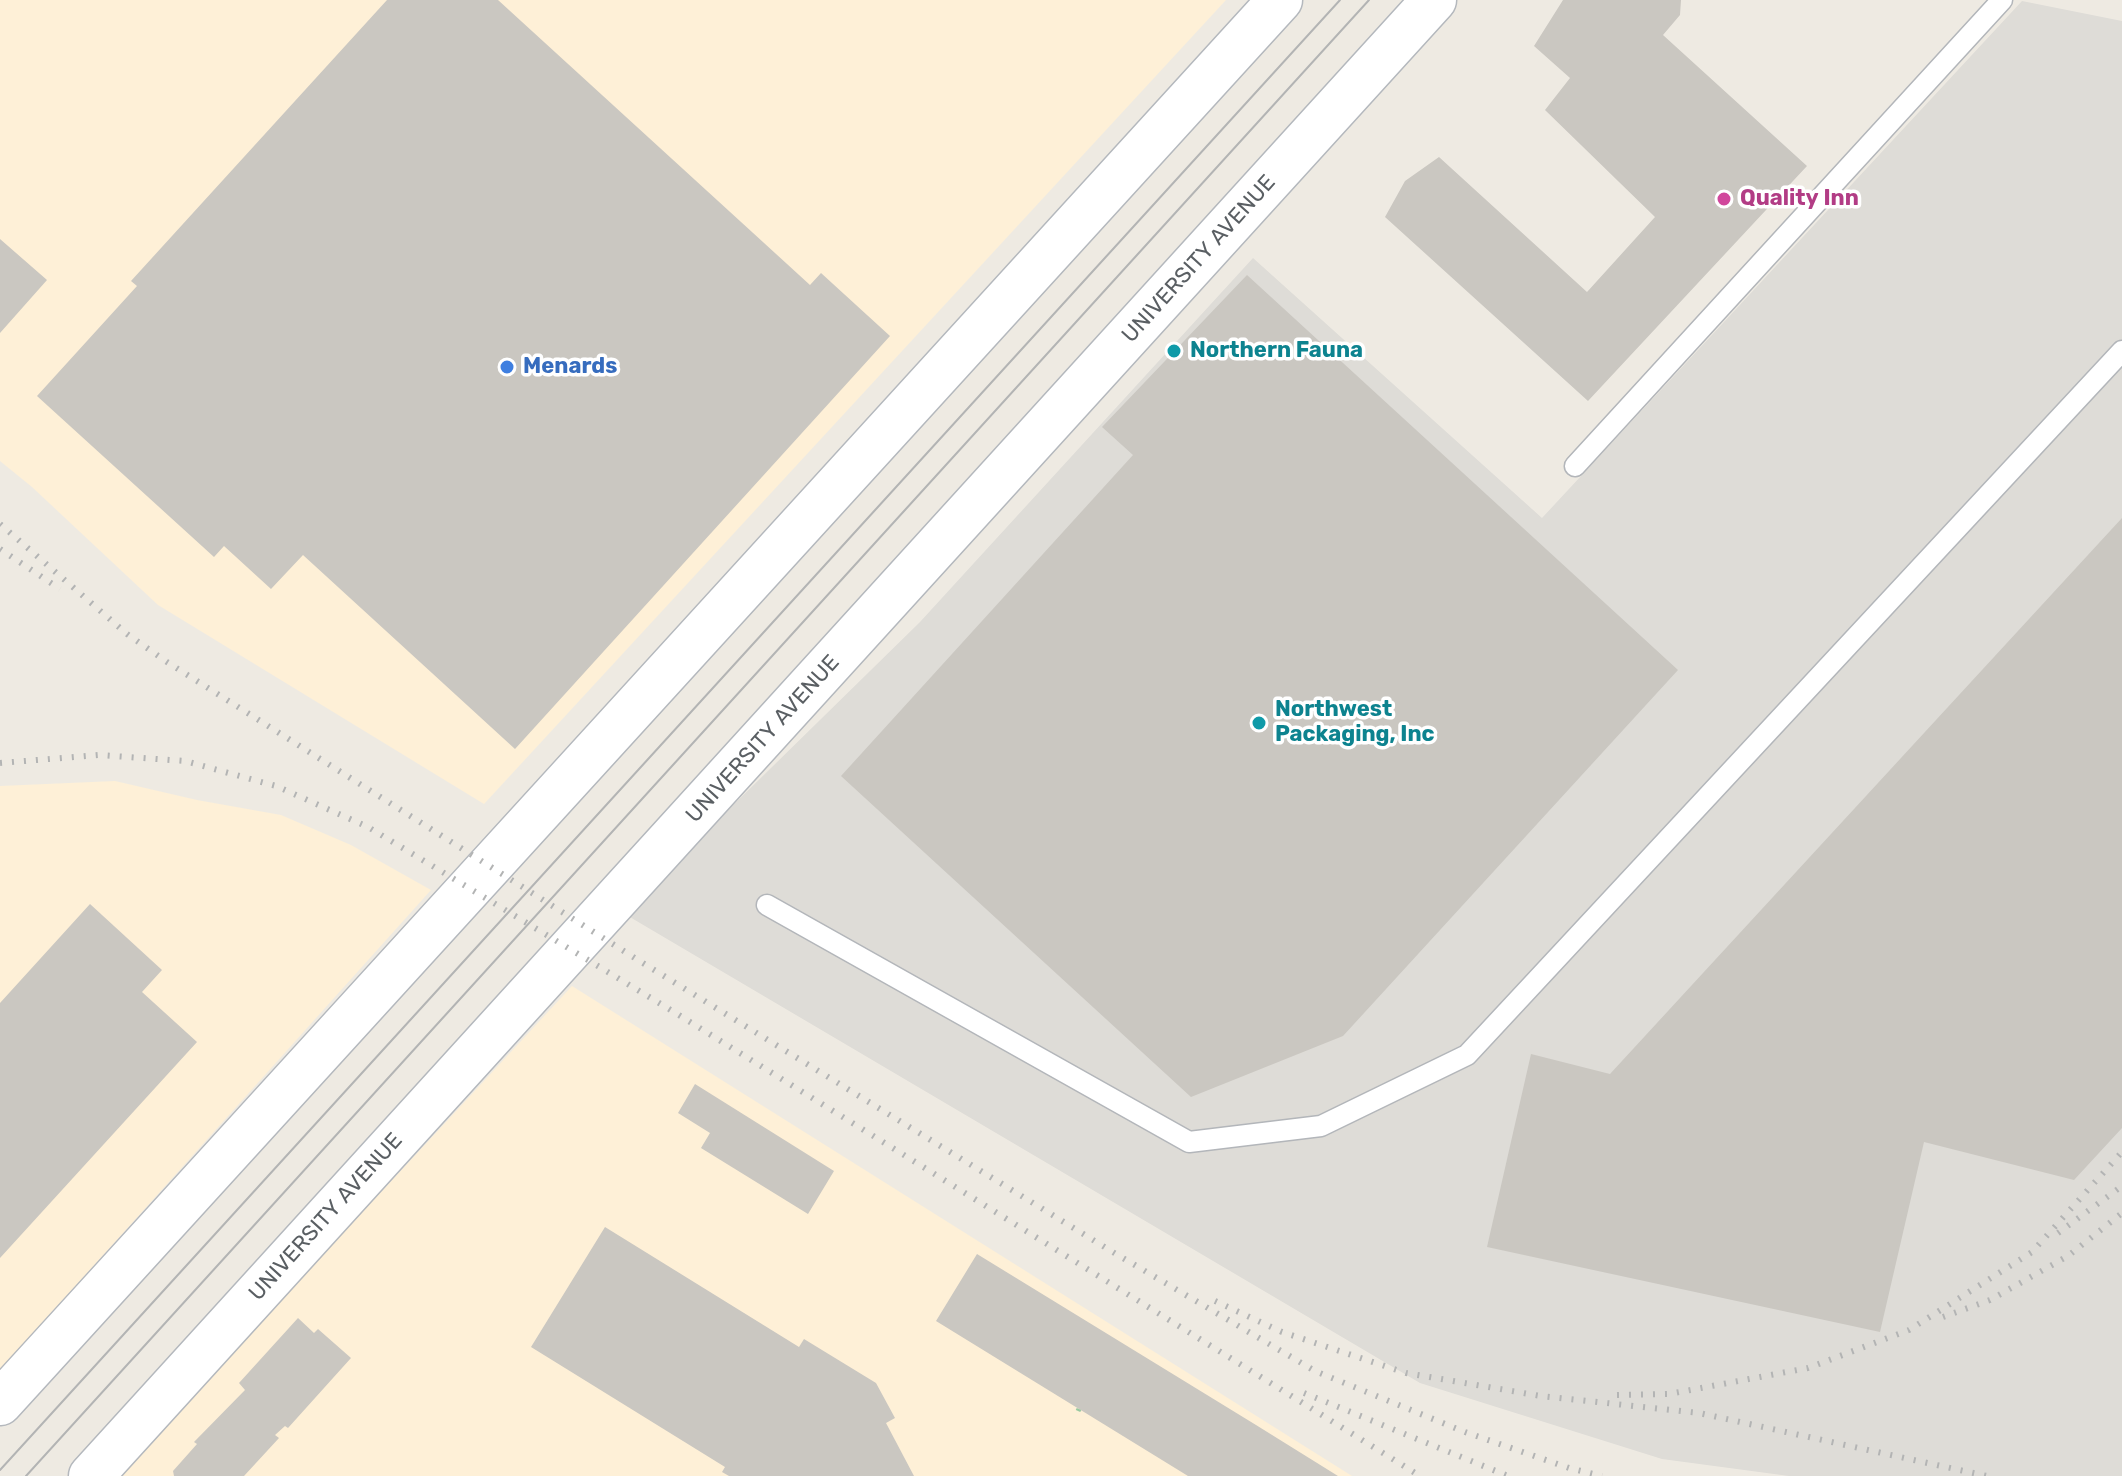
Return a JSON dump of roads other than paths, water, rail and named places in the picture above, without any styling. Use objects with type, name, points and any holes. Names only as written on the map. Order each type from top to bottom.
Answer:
[{"type":"main road","points":[[0,1403],[1280,0]]},
{"type":"main road","name":"UNIVERSITY AVENUE","points":[[91,1476],[1434,0]]},
{"type":"lane","points":[[1575,466],[2002,0]]},
{"type":"lane","points":[[767,905],[1189,1142],[1321,1126],[1467,1055],[2122,351]]},
{"type":"tram line","points":[[0,1470],[1340,0]]},
{"type":"tram line","points":[[26,1476],[1369,0]]},
{"type":"railway","points":[[0,524],[127,634],[167,662],[638,960],[1111,1251],[1315,1371],[1465,1432],[1569,1468],[1602,1476]]},
{"type":"railway","points":[[0,549],[60,589]]},
{"type":"railway","points":[[0,763],[99,755],[185,761],[276,786],[368,827],[674,1012],[1420,1476]]},
{"type":"railway","points":[[1617,1395],[1669,1394],[1808,1368],[1909,1330],[2032,1252],[2122,1152]]},
{"type":"railway","points":[[2058,1233],[2122,1186]]},
{"type":"railway","points":[[1943,1317],[1990,1300],[2068,1256],[2122,1213]]},
{"type":"railway","points":[[1215,1301],[1282,1332],[1406,1373],[1541,1396],[1699,1413],[1987,1476]]},
{"type":"railway","points":[[1304,1393],[1508,1476]]},
{"type":"place","name":"Quality Inn","points":[[1724,199]]},
{"type":"place","name":"Northern Fauna","points":[[1174,351]]},
{"type":"place","name":"Menards","points":[[507,367]]},
{"type":"place","name":"Northwest Packaging, Inc","points":[[1259,723]]}]
